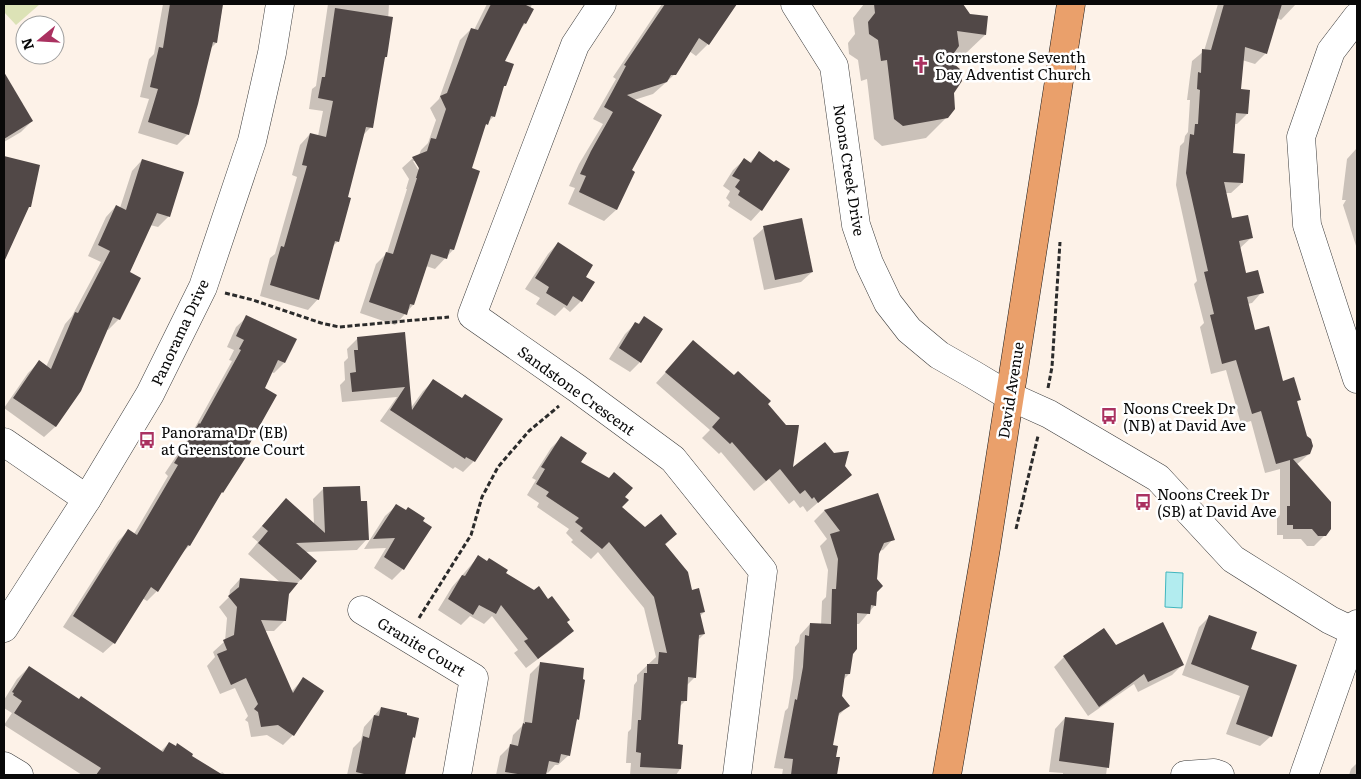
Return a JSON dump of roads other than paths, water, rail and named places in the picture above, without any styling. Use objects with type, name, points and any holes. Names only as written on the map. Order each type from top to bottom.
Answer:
[{"type":"main road","name":"David Avenue","points":[[947,775],[986,548],[1071,4]]},
{"type":"street","name":"Panorama Drive","points":[[4,628],[87,498],[150,394],[203,287],[252,140],[272,53],[280,4]]},
{"type":"street","name":"Sandstone Crescent","points":[[602,4],[575,45],[472,315],[578,389],[673,459],[763,571],[737,775]]},
{"type":"street","name":"Noons Creek Drive","points":[[795,4],[834,66],[856,224],[868,263],[888,303],[909,330],[939,355],[1009,396],[1049,414],[1158,478],[1233,559],[1330,620],[1356,630]]},
{"type":"street","points":[[1357,17],[1331,51],[1301,137],[1307,225],[1357,379]]},
{"type":"street","points":[[4,442],[87,498]]},
{"type":"street","name":"Granite Court","points":[[362,610],[474,678],[457,775]]},
{"type":"street","points":[[1304,775],[1342,663],[1356,630]]},
{"type":"street","points":[[4,766],[19,775]]},
{"type":"street","points":[[1185,775],[1214,773],[1220,775]]},
{"type":"water","points":[[1166,572],[1183,573],[1182,608],[1165,607]]},
{"type":"place","name":"Cornerstone Seventh Day Adventist Church","points":[[921,65]]},
{"type":"place","name":"Noons Creek Dr (NB) at David Ave","points":[[1109,416]]},
{"type":"place","name":"Panorama Dr (EB) at Greenstone Court","points":[[147,440]]},
{"type":"place","name":"Noons Creek Dr (SB) at David Ave","points":[[1143,502]]}]
